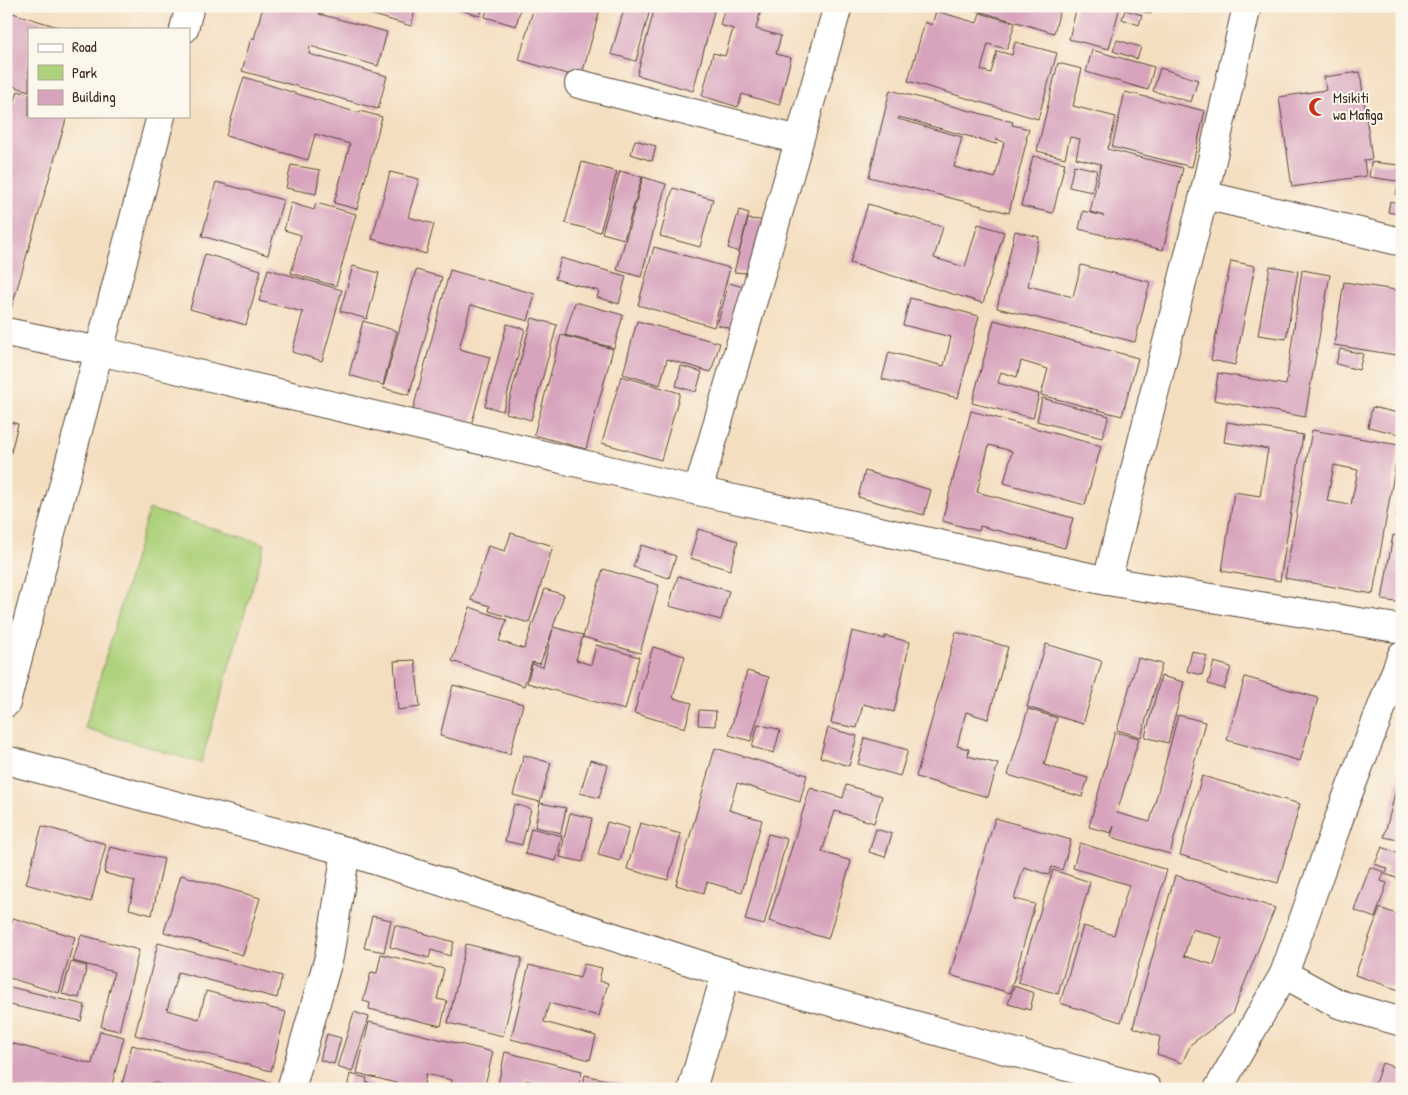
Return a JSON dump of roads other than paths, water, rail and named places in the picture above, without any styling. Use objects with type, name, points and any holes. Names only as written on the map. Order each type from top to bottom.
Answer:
[{"type":"street","points":[[184,28],[190,6]]},
{"type":"street","points":[[698,491],[838,6]]},
{"type":"street","points":[[1107,581],[1204,196],[1247,6]]},
{"type":"street","points":[[580,84],[799,140]]},
{"type":"street","points":[[6,703],[160,118]]},
{"type":"street","points":[[1204,196],[1402,242]]},
{"type":"street","points":[[6,332],[98,351],[698,491],[1107,581],[1402,629]]},
{"type":"street","points":[[1218,1089],[1284,974],[1345,802],[1402,655]]},
{"type":"street","points":[[6,760],[346,851],[726,973],[1147,1089]]},
{"type":"street","points":[[291,1089],[329,957],[346,851]]},
{"type":"street","points":[[692,1089],[726,973]]},
{"type":"street","points":[[1284,974],[1339,1004],[1402,1022]]},
{"type":"place","name":"Msikiti wa Mafiga","points":[[1318,107]]}]
